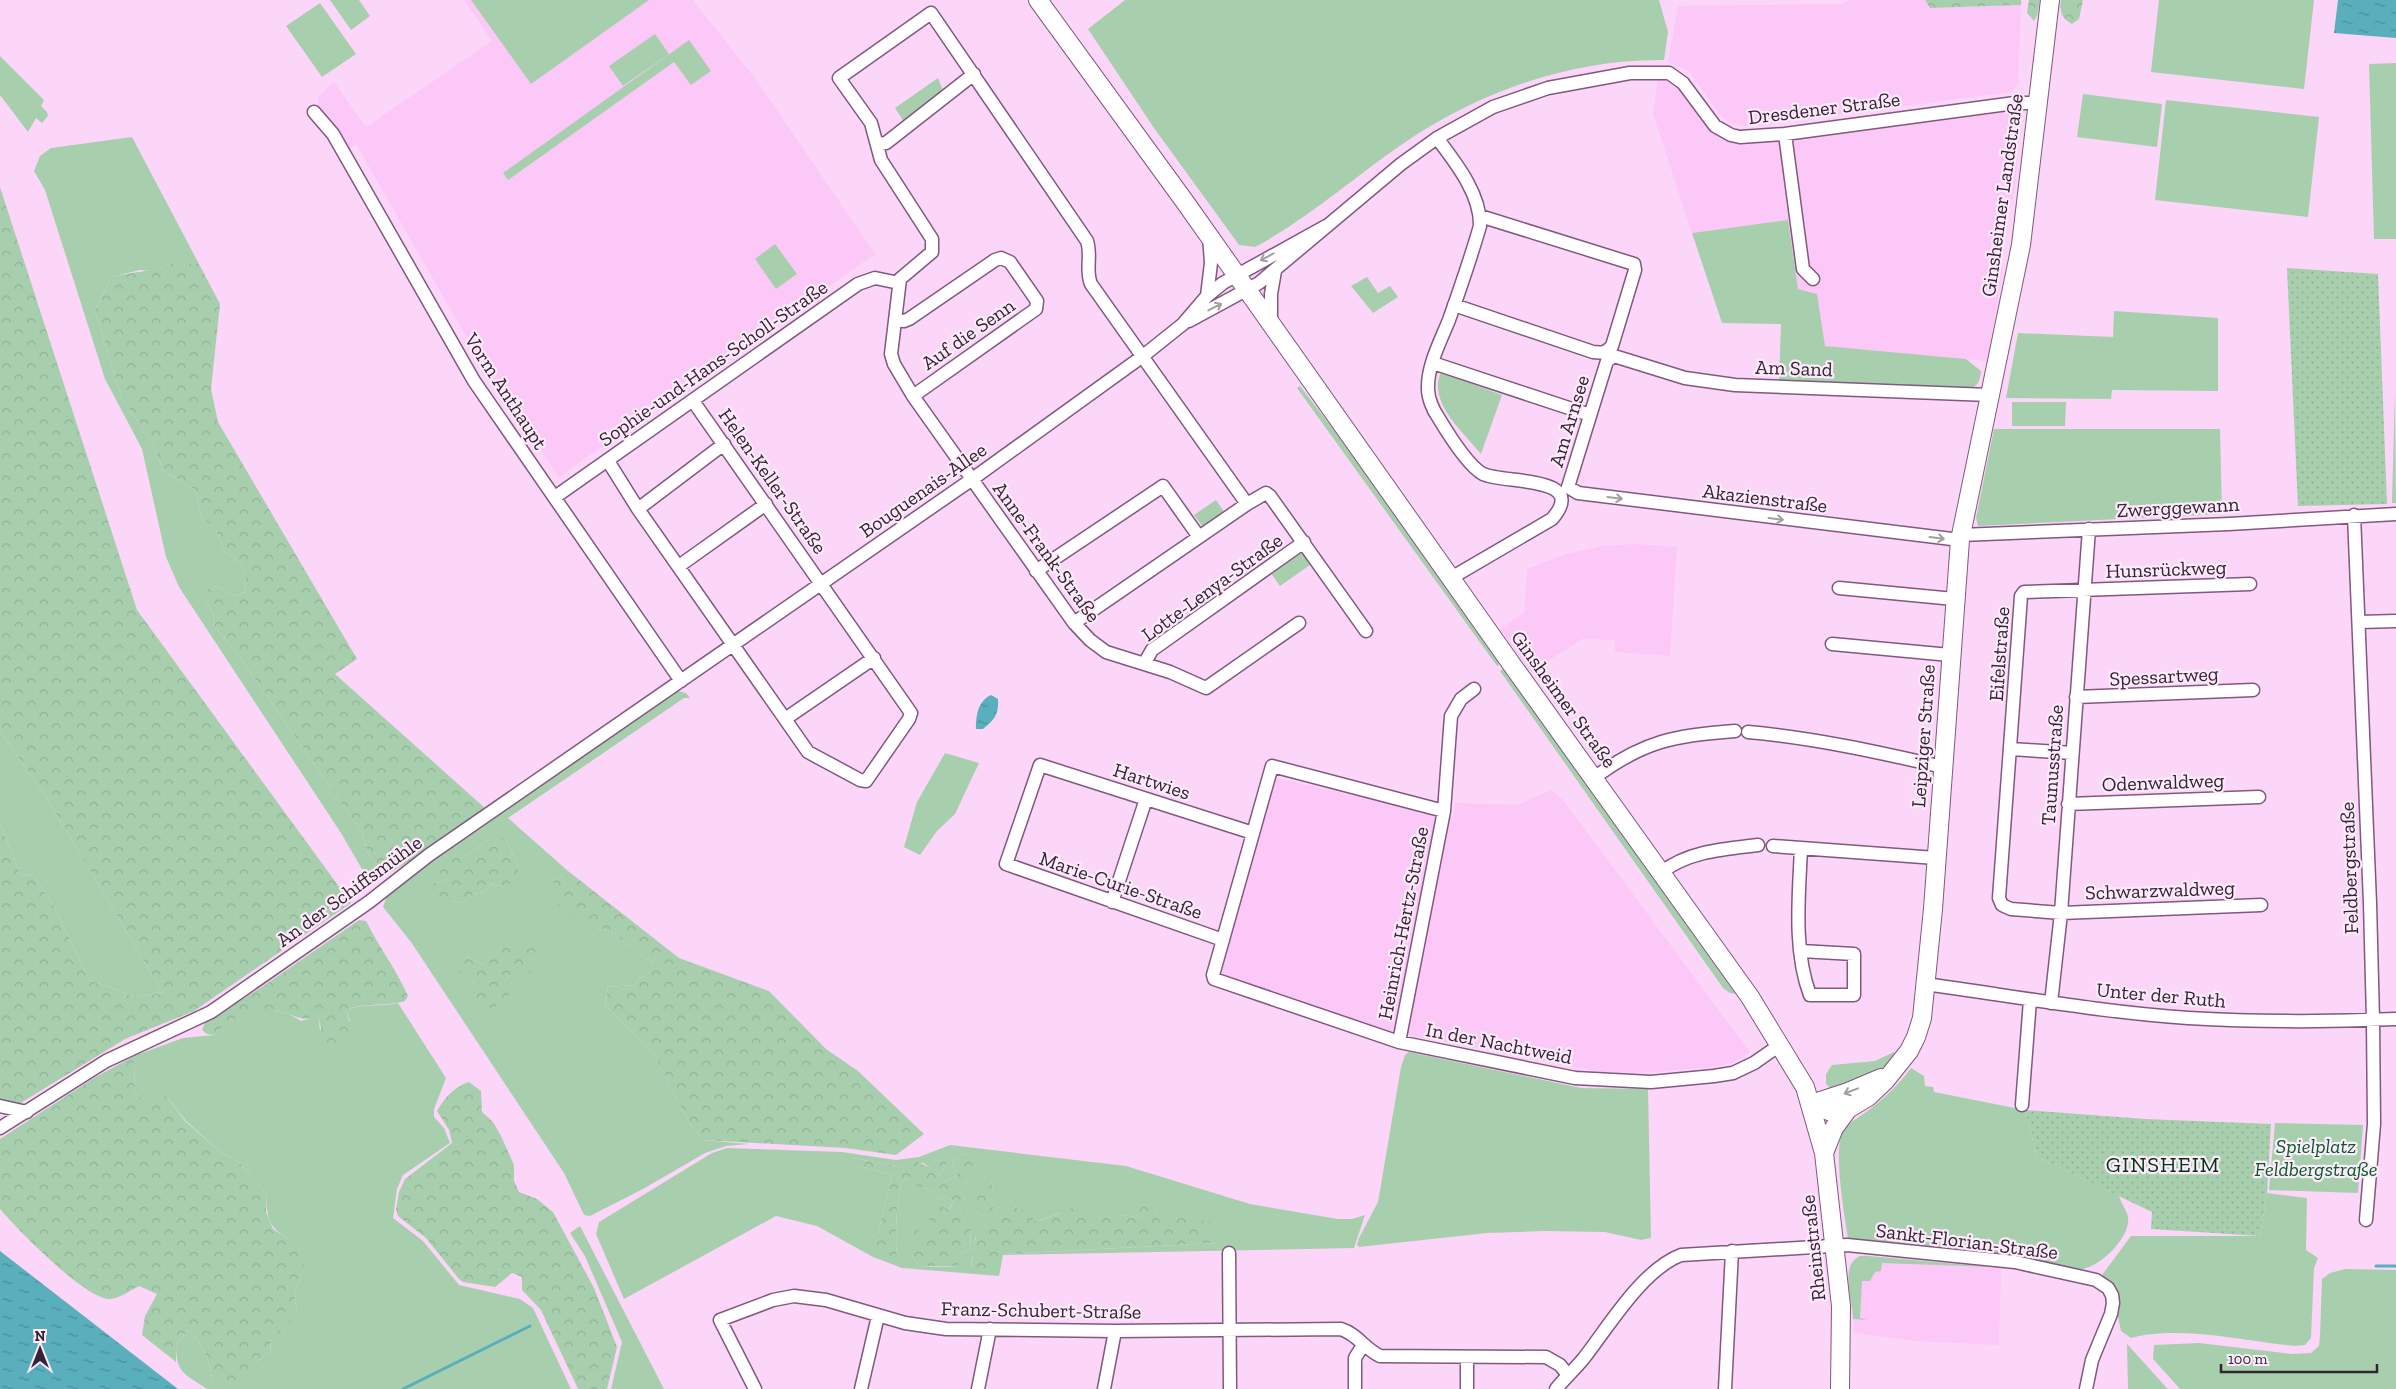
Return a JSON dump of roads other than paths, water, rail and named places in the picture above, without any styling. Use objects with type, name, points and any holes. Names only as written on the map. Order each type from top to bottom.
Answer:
[{"type":"main road","name":"Ginsheimer Straße","points":[[1038,0],[1750,996],[1805,1087],[1811,1104]]},
{"type":"main road","name":"Ginsheimer Landstraße","points":[[1989,395],[2021,245],[2050,0]]},
{"type":"main road","name":"Leipziger Straße","points":[[1824,1153],[1834,1128],[1848,1109],[1878,1088],[1909,1051],[1922,1018],[1960,538],[1989,395]]},
{"type":"main road","name":"Leipziger Straße","points":[[1811,1104],[1848,1092],[1890,1073]]},
{"type":"main road","points":[[1811,1104],[1831,1112],[1848,1109]]},
{"type":"main road","name":"Rheinstraße","points":[[1811,1104],[1824,1153],[1835,1244],[1842,1324],[1840,1389]]},
{"type":"street","points":[[899,283],[902,276],[932,252],[932,239],[881,160],[871,123],[839,78],[931,13],[974,74],[1027,157],[1087,241],[1090,253],[1088,272],[1091,284],[1247,504]]},
{"type":"street","name":"Dresdener Straße","points":[[1246,290],[1275,271],[1400,164],[1437,138],[1493,107],[1520,97],[1596,78],[1654,71],[1669,73],[1678,78],[1715,126],[1723,132],[1740,137],[1785,134],[2015,102],[2037,103]]},
{"type":"street","points":[[878,144],[886,143],[974,74]]},
{"type":"street","name":"Vorm Anthaupt","points":[[314,112],[333,134],[474,381],[682,681]]},
{"type":"street","points":[[1785,134],[1803,269],[1812,279]]},
{"type":"street","points":[[1437,138],[1448,152],[1475,198],[1480,216],[1634,264],[1635,270],[1612,346],[1608,352],[1593,352],[1454,305]]},
{"type":"street","name":"Akazienstraße","points":[[1480,216],[1480,226],[1433,363],[1428,388],[1436,415],[1473,465],[1482,473],[1501,479],[1552,486],[1578,494],[1960,538]]},
{"type":"street","name":"Dresdener Straße","points":[[1236,275],[1326,226]]},
{"type":"street","points":[[1207,296],[1210,263],[1208,236]]},
{"type":"street","name":"Auf die Senn","points":[[895,320],[904,321],[909,319],[995,260],[1001,258],[1010,262],[1038,305],[1036,309],[913,396]]},
{"type":"street","points":[[1271,326],[1271,294],[1275,271]]},
{"type":"street","name":"Bouguenais-Allee","points":[[682,681],[971,480],[1143,356],[1182,324],[1207,296],[1236,275]]},
{"type":"street","name":"Sophie-und-Hans-Scholl-Straße","points":[[555,498],[858,284],[875,278],[899,283]]},
{"type":"street","name":"Anne-Frank-Straße","points":[[899,283],[891,354],[894,364],[913,396],[971,480],[1074,623],[1090,640],[1106,652],[1144,664],[1206,688],[1299,623]]},
{"type":"street","name":"Bouguenais-Allee","points":[[1182,324],[1246,290]]},
{"type":"street","name":"Am Sand","points":[[1606,366],[1611,358],[1618,357],[1685,378],[1735,385],[1989,395]]},
{"type":"street","points":[[1433,363],[1590,415]]},
{"type":"street","name":"Am Arnsee","points":[[1564,490],[1606,366]]},
{"type":"street","name":"Helen-Keller-Straße","points":[[693,401],[822,583],[911,713],[909,719],[866,781],[860,780],[808,752],[785,719]]},
{"type":"street","points":[[638,509],[724,444]]},
{"type":"street","points":[[608,461],[638,509],[735,644],[785,719],[874,658]]},
{"type":"street","points":[[1036,571],[1162,486],[1199,537]]},
{"type":"street","points":[[1451,578],[1552,519],[1560,506],[1564,490]]},
{"type":"street","points":[[1074,623],[1247,504],[1266,493],[1304,542],[1366,630]]},
{"type":"street","points":[[679,566],[766,504]]},
{"type":"street","name":"Zwerggewann","points":[[1960,538],[2089,529],[2229,524],[2354,515],[2396,514]]},
{"type":"street","name":"Feldbergstraße","points":[[2354,515],[2373,1020],[2374,1124],[2366,1220]]},
{"type":"street","name":"Taunusstraße","points":[[2051,1003],[2061,913],[2089,529]]},
{"type":"street","name":"Lotte-Lenya-Straße","points":[[1144,664],[1152,650],[1304,542]]},
{"type":"street","name":"Hunsrückweg","points":[[2084,591],[2250,584]]},
{"type":"street","points":[[1839,588],[1954,599]]},
{"type":"street","name":"Eifelstraße","points":[[2061,913],[2011,909],[2002,905],[2000,898],[2012,749],[2021,596],[2024,592],[2084,591]]},
{"type":"street","points":[[2359,622],[2396,621]]},
{"type":"street","points":[[1832,644],[1950,655]]},
{"type":"street","name":"An der Schiffsmühle","points":[[0,1128],[106,1061],[218,1008],[369,902],[429,856],[682,681]]},
{"type":"street","name":"Heinrich-Hertz-Straße","points":[[1399,1042],[1444,811],[1451,716],[1461,699],[1474,689]]},
{"type":"street","name":"Spessartweg","points":[[2076,697],[2253,690]]},
{"type":"street","points":[[1594,778],[1630,754],[1656,741],[1698,733],[1741,731],[1783,735],[1861,748],[1942,766]]},
{"type":"street","points":[[2012,749],[2072,753]]},
{"type":"street","name":"Hartwies","points":[[1006,864],[1040,765],[1253,834]]},
{"type":"street","name":"Heinrich-Hertz-Straße","points":[[1253,834],[1272,766],[1444,811]]},
{"type":"street","name":"Odenwaldweg","points":[[2068,804],[2259,797]]},
{"type":"street","points":[[1112,902],[1146,799]]},
{"type":"street","points":[[1223,940],[1253,834]]},
{"type":"street","points":[[1662,872],[1684,860],[1707,852],[1758,845]]},
{"type":"street","points":[[1772,846],[1936,858]]},
{"type":"street","points":[[1801,848],[1798,902],[1801,951],[1805,982],[1810,996],[1854,995],[1854,954],[1801,951]]},
{"type":"street","name":"Marie-Curie-Straße","points":[[1006,864],[1223,940]]},
{"type":"street","name":"Schwarzwaldweg","points":[[2061,913],[2261,905]]},
{"type":"street","name":"In der Nachtweid","points":[[1223,940],[1213,975],[1214,979],[1399,1042],[1575,1078],[1651,1082],[1696,1079],[1733,1073],[1754,1063],[1780,1045]]},
{"type":"street","name":"Unter der Ruth","points":[[1925,984],[2051,1003],[2187,1018],[2396,1019]]},
{"type":"street","points":[[2022,1105],[2030,1000]]},
{"type":"street","points":[[0,1106],[27,1112]]},
{"type":"street","points":[[1556,1389],[1640,1287],[1670,1260],[1680,1255],[1835,1244]]},
{"type":"street","name":"Sankt-Florian-Straße","points":[[1835,1244],[2015,1262],[2096,1280],[2108,1288],[2112,1295],[2112,1314],[2092,1360],[2086,1389]]},
{"type":"street","points":[[1726,1389],[1732,1251]]},
{"type":"street","points":[[1229,1253],[1230,1389]]},
{"type":"street","name":"Franz-Schubert-Straße","points":[[755,1389],[720,1320],[773,1300],[794,1296],[826,1300],[905,1323],[946,1329],[1114,1331],[1342,1329],[1352,1334],[1363,1345],[1380,1356],[1546,1357],[1560,1365],[1568,1375]]},
{"type":"street","points":[[861,1389],[878,1316]]},
{"type":"street","points":[[978,1389],[990,1329]]},
{"type":"street","points":[[1104,1389],[1114,1331]]},
{"type":"street","points":[[1355,1389],[1355,1358],[1363,1345]]},
{"type":"street","points":[[1467,1358],[1467,1389]]},
{"type":"water","points":[[2338,0],[2396,0],[2396,38],[2334,33]]},
{"type":"water","points":[[991,695],[998,699],[997,713],[993,720],[983,729],[976,729],[979,709],[983,701]]},
{"type":"water","points":[[0,1251],[178,1389],[0,1389]]},
{"type":"waterway","points":[[2376,1266],[2396,1266]]},
{"type":"waterway","points":[[403,1389],[530,1326]]},
{"type":"district","name":"GINSHEIM","points":[[2163,1164]]},
{"type":"park label","name":"Spielplatz Feldbergstraße","points":[[2316,1158]]}]
